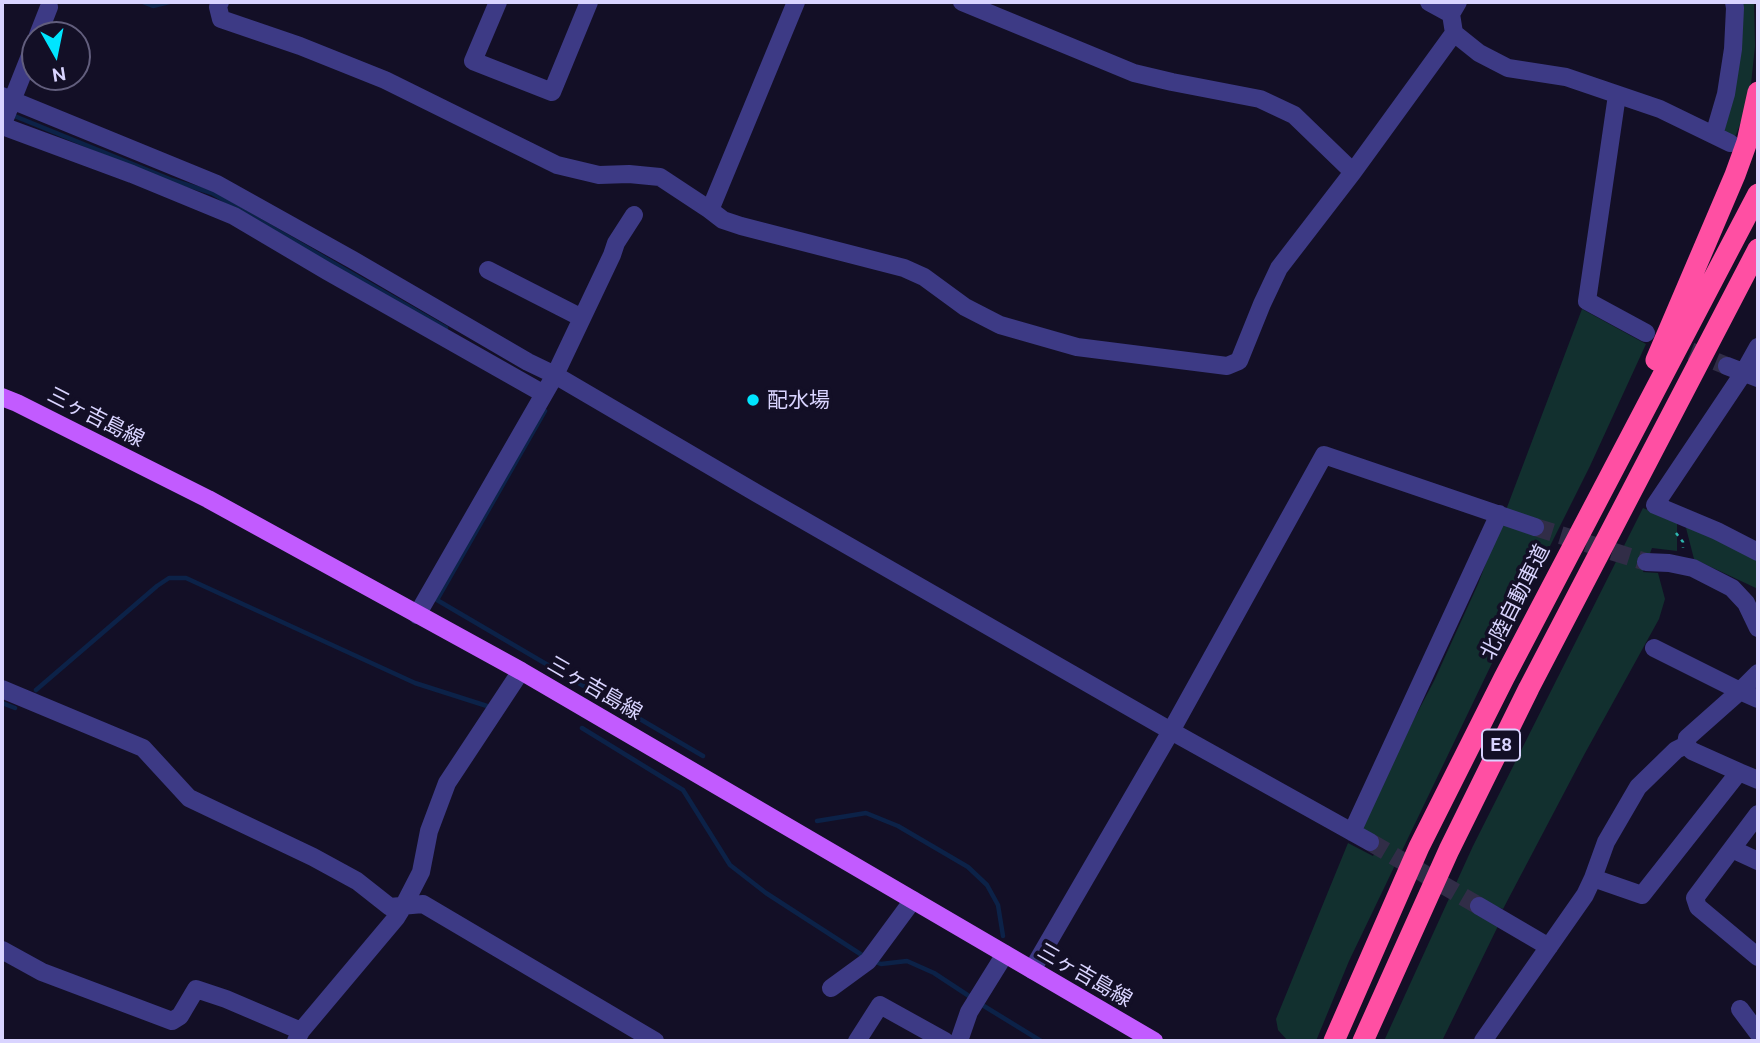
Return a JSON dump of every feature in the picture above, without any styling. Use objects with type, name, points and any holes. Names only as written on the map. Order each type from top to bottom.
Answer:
[{"type":"highway","points":[[1580,532],[1721,210],[1747,142],[1758,92]]},
{"type":"highway","name":"北陸自動車道","points":[[1334,1041],[1419,847],[1580,532],[1758,194]]},
{"type":"highway","name":"E8","points":[[1363,1041],[1455,837],[1529,688],[1758,249]]},
{"type":"highway","points":[[1650,454],[1758,268]]},
{"type":"main road","name":"三ヶ吉島線","points":[[2,397],[208,499],[521,671],[1154,1041]]},
{"type":"street","points":[[220,2],[218,7],[222,19],[385,80],[557,164],[599,175],[660,177],[723,220],[904,268],[924,277],[965,307],[1000,325],[1077,346],[1227,366],[1239,361],[1279,268],[1454,33],[1455,8],[1429,2]]},
{"type":"street","points":[[498,2],[473,61],[552,92],[589,2]]},
{"type":"street","points":[[710,211],[796,2]]},
{"type":"street","points":[[962,2],[1135,73],[1260,99],[1294,115],[1353,172]]},
{"type":"street","points":[[1454,33],[1479,53],[1508,68],[1566,77],[1660,108],[1722,139],[1733,49],[1734,2]]},
{"type":"street","points":[[44,21],[50,7]]},
{"type":"street","points":[[21,72],[8,99],[2,125],[234,216],[544,394]]},
{"type":"street","points":[[1617,95],[1587,301],[1646,333]]},
{"type":"street","points":[[8,99],[217,184],[555,375],[1171,731],[1370,842]]},
{"type":"street","points":[[417,615],[555,375],[616,243],[634,215]]},
{"type":"street","points":[[488,270],[582,318]]},
{"type":"street","points":[[1758,347],[1655,505],[1758,552]]},
{"type":"street","points":[[1032,970],[1171,731],[1324,455],[1535,527]]},
{"type":"street","points":[[1352,832],[1499,514]]},
{"type":"street","points":[[1646,562],[1693,568],[1732,588],[1746,603],[1758,628]]},
{"type":"street","points":[[1654,648],[1758,699]]},
{"type":"street","points":[[2,950],[42,972],[172,1021],[180,1016],[196,989],[226,999],[298,1036],[404,905],[421,872],[429,831],[447,783],[521,671]]},
{"type":"street","points":[[1686,745],[1687,738],[1758,673]]},
{"type":"street","points":[[2,689],[143,748],[189,798],[313,857],[357,881],[390,907],[424,904],[655,1041]]},
{"type":"street","points":[[1686,745],[1692,751],[1758,780]]},
{"type":"street","points":[[1483,1041],[1585,895],[1606,842],[1638,787],[1676,750],[1686,745]]},
{"type":"street","points":[[1593,878],[1642,895],[1739,772]]},
{"type":"street","points":[[1758,814],[1695,898],[1698,907],[1758,957]]},
{"type":"street","points":[[1732,849],[1758,861]]},
{"type":"street","points":[[831,988],[868,961],[913,900]]},
{"type":"street","points":[[1479,906],[1549,947]]},
{"type":"street","points":[[959,1041],[969,1012],[1005,954]]},
{"type":"street","points":[[857,1041],[880,1004],[945,1041]]},
{"type":"street","points":[[1740,1009],[1758,1033]]},
{"type":"path","points":[[1676,533],[1683,542],[1684,566]]},
{"type":"green space","points":[[1738,2],[1754,2],[1755,46],[1745,112],[1735,137],[1725,132],[1723,123]]},
{"type":"green space","points":[[1582,309],[1646,344],[1590,466],[1349,961],[1316,1041],[1288,1041],[1278,1030],[1276,1019],[1348,843],[1373,856],[1381,843],[1357,827],[1434,681],[1478,584]]},
{"type":"green space","points":[[1643,508],[1677,522],[1677,551],[1652,548],[1643,572],[1658,573],[1665,599],[1659,619],[1503,909],[1485,902],[1477,915],[1498,926],[1442,1041],[1384,1041],[1473,846]]},
{"type":"green space","points":[[1685,524],[1758,560],[1758,589],[1694,559]]},
{"type":"waterway","points":[[143,2],[153,6],[169,2]]},
{"type":"waterway","points":[[12,115],[172,180],[212,193],[446,328]]},
{"type":"waterway","points":[[545,411],[437,600],[703,756]]},
{"type":"waterway","points":[[36,690],[157,586],[169,578],[186,578],[415,683],[487,706]]},
{"type":"waterway","points":[[2,703],[15,708]]},
{"type":"waterway","points":[[582,728],[683,790],[730,865],[766,893],[865,957]]},
{"type":"waterway","points":[[817,821],[866,813],[898,826],[968,867],[987,885],[998,905],[1003,936]]},
{"type":"waterway","points":[[873,961],[881,964],[907,961],[934,973],[972,998]]},
{"type":"waterway","points":[[979,1003],[1041,1041]]},
{"type":"tunnel","points":[[1666,341],[1727,366]]},
{"type":"tunnel","points":[[1535,527],[1646,562]]},
{"type":"tunnel","points":[[1370,842],[1479,906]]},
{"type":"place","name":"配水場","points":[[753,400]]}]
